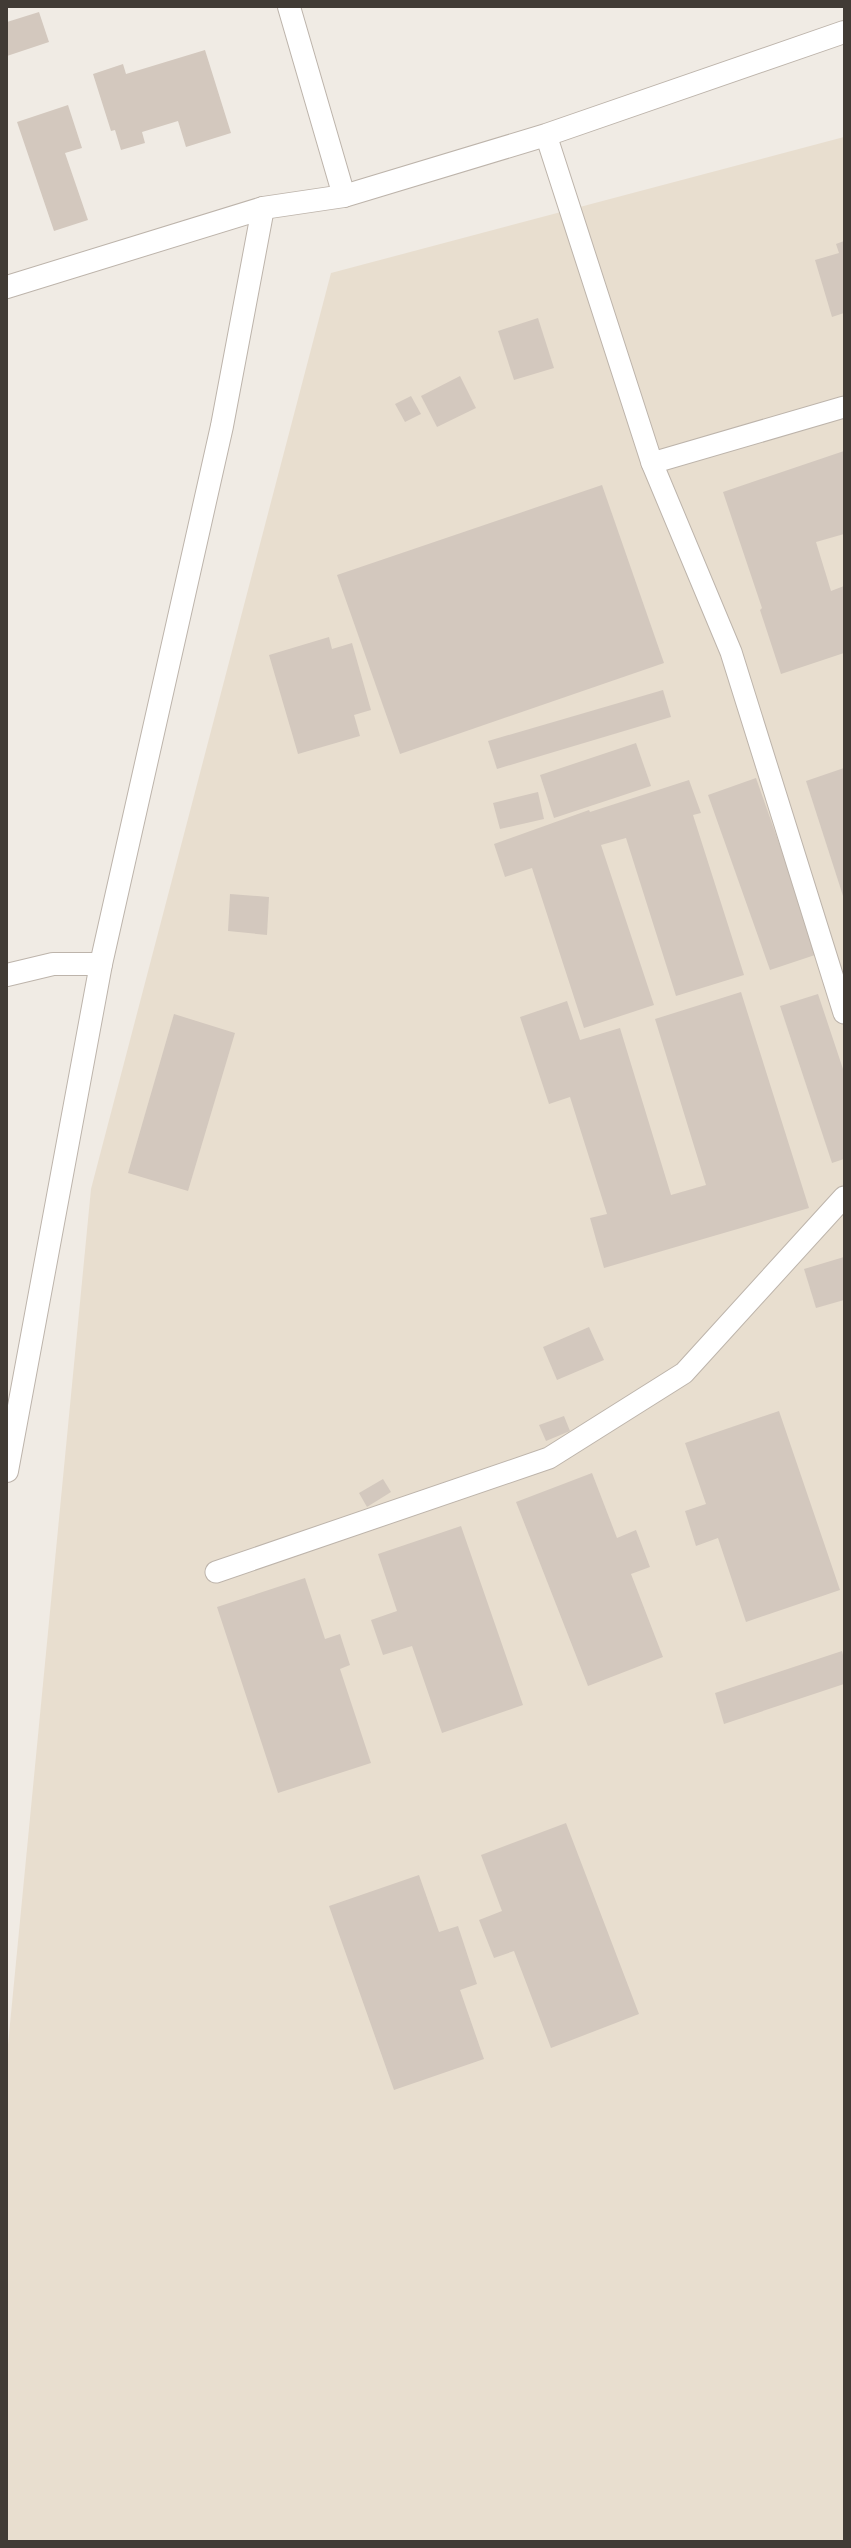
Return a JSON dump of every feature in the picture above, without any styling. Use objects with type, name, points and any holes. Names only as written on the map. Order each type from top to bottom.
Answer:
[{"type":"street","points":[[289,7],[344,196]]},
{"type":"street","points":[[7,287],[263,208],[344,196],[546,135],[844,32]]},
{"type":"street","points":[[7,1471],[101,964],[222,426],[263,208]]},
{"type":"street","points":[[7,975],[53,964],[101,964]]},
{"type":"lane","points":[[546,135],[652,463],[732,652],[844,1013]]},
{"type":"lane","points":[[652,463],[844,407]]},
{"type":"lane","points":[[216,1572],[549,1458],[684,1373],[844,1197]]},
{"type":"shaded area","points":[[844,137],[844,2541],[7,2541],[7,2055],[91,1189],[331,273]]},
{"type":"building","points":[[39,12],[49,42],[7,56],[7,22]]},
{"type":"building","points":[[205,50],[231,133],[186,147],[178,121],[142,132],[145,143],[121,150],[115,130],[111,131],[93,74],[123,64],[126,74]]},
{"type":"building","points":[[68,105],[82,148],[65,153],[88,220],[54,231],[17,122]]},
{"type":"building","points":[[844,241],[844,313],[832,317],[815,260],[839,253],[836,244]]},
{"type":"building","points":[[538,318],[554,368],[514,380],[498,331]]},
{"type":"building","points":[[460,376],[476,408],[437,427],[421,396]]},
{"type":"building","points":[[411,396],[421,414],[405,422],[395,404]]},
{"type":"building","points":[[844,451],[844,534],[816,542],[831,591],[844,586],[844,653],[781,674],[760,610],[762,608],[723,492]]},
{"type":"building","points":[[602,485],[664,663],[400,754],[337,575]]},
{"type":"building","points":[[329,637],[332,649],[352,643],[371,710],[354,715],[360,736],[298,754],[269,655]]},
{"type":"building","points":[[663,690],[671,717],[497,769],[488,741]]},
{"type":"building","points":[[636,743],[651,786],[554,818],[540,775]]},
{"type":"building","points":[[844,768],[844,899],[806,781]]},
{"type":"building","points":[[756,778],[818,954],[770,970],[708,795]]},
{"type":"building","points":[[689,780],[701,813],[693,815],[744,975],[676,996],[626,838],[601,845],[654,1005],[584,1028],[532,868],[505,877],[494,844],[589,810],[590,812]]},
{"type":"building","points":[[538,792],[544,819],[500,829],[493,803]]},
{"type":"building","points":[[230,894],[269,897],[267,935],[228,931]]},
{"type":"building","points":[[741,992],[809,1208],[604,1268],[590,1218],[607,1214],[570,1097],[549,1104],[520,1017],[567,1001],[580,1040],[620,1028],[671,1195],[706,1185],[655,1019]]},
{"type":"building","points":[[818,994],[844,1072],[844,1159],[832,1163],[780,1006]]},
{"type":"building","points":[[174,1014],[235,1033],[188,1191],[128,1173]]},
{"type":"building","points":[[844,1257],[844,1300],[816,1308],[804,1269]]},
{"type":"building","points":[[589,1327],[604,1360],[557,1380],[543,1347]]},
{"type":"building","points":[[779,1411],[840,1590],[746,1622],[718,1538],[696,1546],[685,1511],[706,1504],[685,1443]]},
{"type":"building","points":[[564,1416],[570,1431],[546,1441],[539,1425]]},
{"type":"building","points":[[592,1473],[617,1538],[636,1530],[650,1567],[631,1574],[663,1657],[588,1686],[516,1502]]},
{"type":"building","points":[[383,1479],[391,1492],[367,1507],[359,1493]]},
{"type":"building","points":[[461,1526],[523,1705],[442,1733],[412,1646],[383,1655],[371,1620],[397,1611],[378,1554]]},
{"type":"building","points":[[305,1578],[325,1639],[340,1634],[350,1665],[340,1669],[371,1763],[278,1793],[217,1607]]},
{"type":"building","points":[[842,1651],[844,1659],[844,1684],[724,1724],[715,1693]]},
{"type":"building","points":[[566,1823],[639,2014],[551,2048],[514,1951],[494,1958],[479,1920],[502,1911],[481,1855]]},
{"type":"building","points":[[419,1875],[439,1932],[458,1926],[477,1984],[460,1990],[484,2059],[394,2090],[329,1906]]}]
